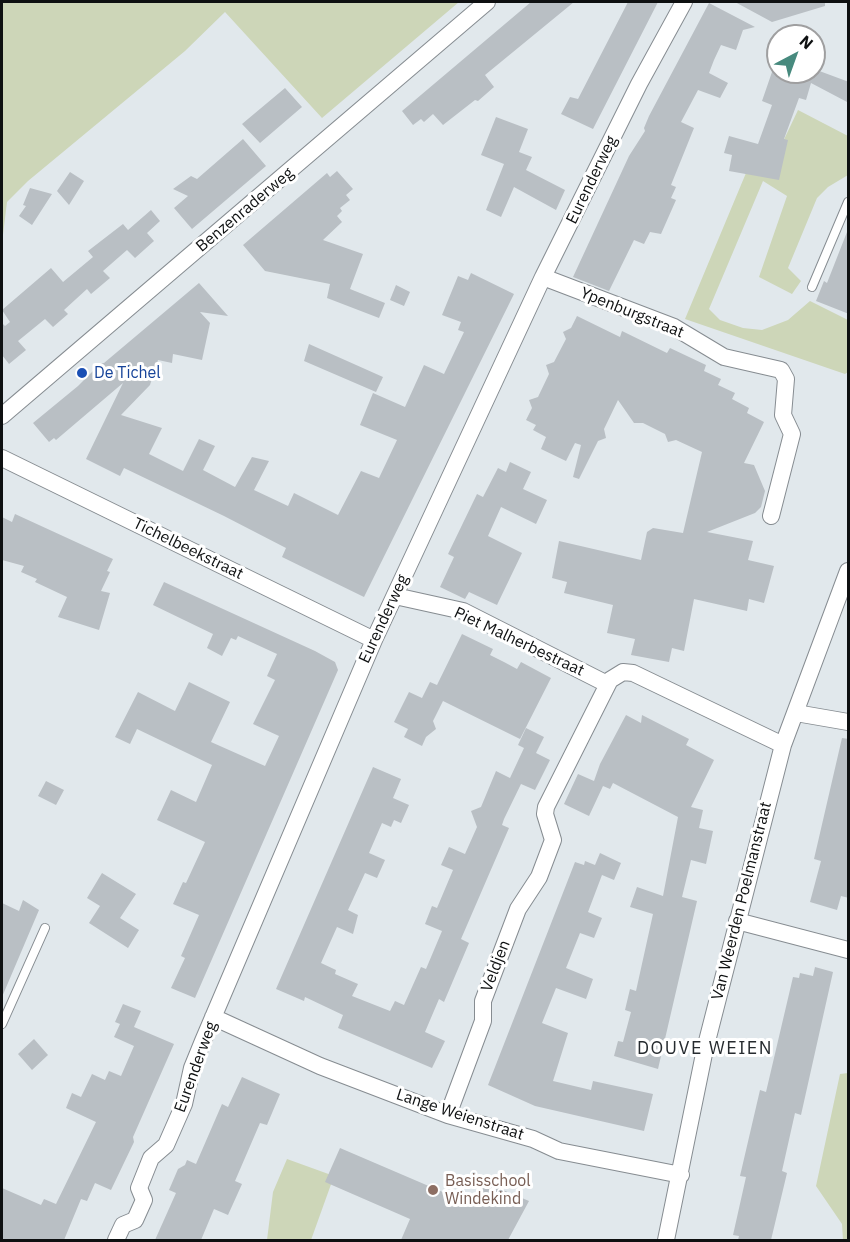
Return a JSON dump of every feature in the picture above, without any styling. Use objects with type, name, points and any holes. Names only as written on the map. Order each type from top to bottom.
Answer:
[{"type":"street","name":"Benzenraderweg","points":[[2,416],[487,2]]},
{"type":"street","name":"Eurenderweg","points":[[116,1240],[123,1225],[135,1220],[144,1200],[139,1188],[152,1158],[166,1145],[184,1104],[192,1068],[374,640],[543,277],[639,84],[684,2]]},
{"type":"street","name":"Ypenburgstraat","points":[[543,277],[674,327],[724,357],[781,370],[786,379],[783,415],[792,434],[771,516]]},
{"type":"street","name":"Tichelbeekstraat","points":[[2,458],[374,640]]},
{"type":"street","name":"Van Weerden Poelmanstraat","points":[[666,1240],[705,1050],[783,745],[849,571]]},
{"type":"street","name":"Piet Malherbestraat","points":[[395,596],[463,611],[607,684]]},
{"type":"street","points":[[607,684],[618,673],[633,673],[783,745]]},
{"type":"street","name":"Veldjen","points":[[448,1115],[483,1022],[483,1001],[518,909],[539,877],[553,840],[546,807],[607,684]]},
{"type":"street","points":[[796,713],[849,722]]},
{"type":"street","points":[[737,921],[849,950]]},
{"type":"street","name":"Lange Weienstraat","points":[[213,1017],[320,1066],[448,1115],[532,1139],[559,1151],[681,1175]]},
{"type":"lane","points":[[812,287],[849,202]]},
{"type":"lane","points":[[2,1024],[45,928]]},
{"type":"green space","points":[[2,2],[459,2],[322,118],[225,12],[185,51],[28,181],[7,202],[2,243]]},
{"type":"green space","points":[[798,110],[848,136],[848,175],[828,187],[817,198],[788,268],[801,281],[792,294],[759,277],[787,196],[763,181],[709,309],[720,320],[743,328],[762,330],[788,320],[810,301],[848,320],[848,372],[845,374],[685,319],[746,173],[770,169]]},
{"type":"green space","points":[[848,1073],[848,1240],[843,1240],[842,1224],[816,1186],[840,1074]]},
{"type":"green space","points":[[287,1159],[334,1176],[311,1240],[267,1240],[273,1192]]},
{"type":"building","points":[[531,2],[574,2],[485,75],[494,87],[478,101],[475,100],[443,125],[433,114],[424,122],[421,119],[413,125],[402,111]]},
{"type":"building","points":[[628,2],[658,2],[593,129],[561,114],[570,97],[578,99]]},
{"type":"building","points":[[735,2],[825,2],[825,6],[772,22]]},
{"type":"building","points":[[709,3],[755,27],[743,30],[736,50],[721,45],[709,73],[728,83],[720,98],[698,90],[681,122],[694,128],[671,185],[676,187],[671,198],[676,200],[661,234],[650,232],[644,244],[634,240],[609,291],[573,277],[629,156],[645,131],[649,116]]},
{"type":"building","points":[[826,73],[849,82],[849,103],[813,84],[826,84]]},
{"type":"building","points":[[768,84],[811,84],[806,100],[799,98],[784,139],[788,140],[779,180],[729,171],[732,155],[724,153],[729,136],[758,144],[772,105],[762,101]]},
{"type":"building","points":[[285,88],[302,107],[260,143],[242,124]]},
{"type":"building","points":[[496,117],[528,129],[519,152],[532,157],[526,170],[565,190],[556,210],[514,187],[501,217],[486,210],[504,164],[481,155]]},
{"type":"building","points":[[243,139],[266,166],[192,229],[174,208],[188,196],[173,189],[191,176],[197,179]]},
{"type":"building","points":[[337,171],[353,189],[346,195],[350,200],[340,208],[342,211],[337,216],[342,222],[323,240],[363,254],[350,289],[385,303],[379,318],[327,298],[330,284],[265,271],[243,245],[327,173],[330,177]]},
{"type":"building","points":[[70,172],[84,181],[69,205],[57,191]]},
{"type":"building","points":[[30,188],[52,194],[32,225],[19,216],[26,206],[23,205]]},
{"type":"building","points":[[151,210],[160,221],[147,233],[154,241],[135,258],[127,250],[103,271],[110,278],[91,294],[87,289],[64,310],[68,314],[53,327],[45,319],[18,341],[26,350],[9,364],[2,355],[2,323],[5,326],[10,322],[2,310],[51,268],[63,282],[93,257],[88,251],[123,224],[128,230]]},
{"type":"building","points":[[847,232],[849,232],[849,314],[816,301],[824,281],[827,283]]},
{"type":"building","points":[[471,273],[514,294],[364,597],[282,557],[286,548],[224,516],[124,468],[120,476],[86,459],[123,383],[56,440],[54,438],[49,442],[33,423],[78,386],[101,363],[104,363],[199,283],[228,316],[200,312],[210,323],[202,360],[173,354],[172,363],[158,360],[150,385],[121,415],[162,428],[149,454],[183,471],[199,439],[215,446],[203,470],[235,487],[252,457],[269,461],[254,490],[288,506],[294,493],[338,515],[361,471],[379,478],[397,440],[360,425],[373,393],[405,407],[424,365],[444,374],[464,332],[458,330],[461,322],[442,315],[458,276],[468,280]]},
{"type":"building","points":[[396,285],[410,292],[404,306],[390,300]]},
{"type":"building","points":[[577,316],[620,337],[622,331],[667,353],[670,348],[706,365],[704,371],[721,379],[718,385],[735,393],[732,399],[749,408],[747,413],[764,422],[744,463],[754,465],[765,491],[761,507],[755,513],[707,532],[753,541],[748,560],[774,566],[764,603],[749,599],[747,611],[694,599],[684,651],[672,648],[669,662],[631,655],[635,639],[607,633],[613,605],[564,593],[567,582],[552,578],[559,541],[641,560],[647,532],[653,528],[683,533],[702,452],[676,440],[668,442],[665,434],[643,423],[634,423],[618,400],[604,429],[606,438],[598,441],[579,479],[573,477],[581,445],[575,443],[566,461],[541,449],[546,437],[533,430],[536,425],[526,420],[532,408],[529,400],[538,397],[549,374],[546,365],[554,362],[566,339],[563,332],[571,328]]},
{"type":"building","points":[[309,344],[383,377],[376,392],[304,361]]},
{"type":"building","points":[[510,462],[531,472],[523,489],[547,500],[536,524],[501,507],[488,536],[522,553],[497,605],[469,592],[465,599],[440,587],[454,557],[448,554],[477,494],[483,497],[498,468],[506,472]]},
{"type":"building","points":[[15,514],[113,559],[101,591],[110,593],[99,630],[58,617],[67,597],[35,582],[37,579],[21,572],[24,566],[2,560],[2,517],[12,522]]},
{"type":"building","points":[[164,582],[315,651],[335,662],[338,670],[195,998],[171,988],[185,958],[181,956],[199,915],[173,904],[183,882],[186,883],[205,842],[157,820],[171,790],[196,802],[212,765],[137,729],[130,744],[115,737],[138,692],[175,711],[189,682],[230,702],[211,742],[265,766],[279,736],[253,724],[275,680],[267,676],[277,654],[238,636],[236,640],[231,638],[222,656],[207,648],[213,634],[153,605]]},
{"type":"building","points":[[462,634],[493,649],[490,655],[517,669],[521,662],[551,678],[520,739],[443,701],[433,721],[436,729],[426,737],[422,746],[404,737],[408,729],[394,722],[409,692],[422,698],[430,682],[437,685]]},
{"type":"building","points":[[626,715],[641,723],[642,715],[689,739],[686,745],[714,760],[691,807],[703,810],[699,828],[713,831],[706,864],[691,860],[682,897],[697,901],[658,1069],[614,1056],[618,1041],[623,1042],[631,1012],[625,1010],[630,989],[636,991],[653,914],[630,907],[637,887],[663,896],[678,817],[613,783],[610,789],[603,786],[589,816],[564,804],[578,774],[594,781],[600,764]]},
{"type":"building","points":[[526,728],[544,737],[536,753],[550,760],[535,790],[521,784],[504,819],[502,825],[509,828],[461,939],[469,943],[444,1002],[439,999],[425,1032],[445,1041],[432,1068],[338,1028],[343,1015],[305,997],[304,1001],[276,989],[373,767],[401,779],[393,798],[409,805],[401,823],[394,820],[391,827],[382,823],[369,853],[385,860],[377,878],[365,873],[348,910],[358,915],[353,934],[337,927],[321,963],[336,970],[335,974],[358,984],[352,996],[390,1011],[395,1001],[404,1005],[421,967],[426,969],[442,931],[425,924],[432,906],[437,908],[453,870],[441,865],[449,847],[465,854],[477,827],[471,811],[481,807],[496,771],[510,778],[524,748],[518,745]]},
{"type":"building","points":[[842,738],[849,739],[849,898],[841,896],[837,910],[810,902],[821,861],[814,859]]},
{"type":"building","points":[[46,781],[64,790],[56,805],[38,796]]},
{"type":"building","points":[[600,853],[621,863],[614,880],[602,875],[588,912],[602,918],[594,938],[580,933],[566,968],[593,979],[586,999],[556,988],[542,1023],[568,1033],[553,1081],[591,1090],[593,1081],[653,1094],[644,1131],[535,1106],[488,1085],[575,862],[584,865],[585,861],[595,865]]},
{"type":"building","points":[[102,873],[136,894],[120,918],[139,930],[128,948],[89,923],[100,906],[87,898]]},
{"type":"building","points":[[23,900],[39,910],[2,997],[2,903],[19,911]]},
{"type":"building","points":[[815,967],[833,972],[801,1115],[795,1113],[782,1171],[787,1173],[771,1240],[738,1240],[739,1236],[733,1235],[746,1177],[740,1176],[760,1090],[766,1092],[793,977],[799,978],[800,973],[813,976]]},
{"type":"building","points":[[123,1004],[141,1011],[134,1027],[174,1044],[133,1137],[134,1142],[111,1190],[95,1183],[87,1201],[81,1199],[64,1240],[2,1240],[2,1188],[41,1205],[44,1199],[56,1204],[96,1122],[66,1108],[72,1093],[81,1097],[92,1074],[105,1080],[109,1071],[121,1076],[134,1046],[114,1037],[120,1024],[115,1022]]},
{"type":"building","points":[[34,1039],[48,1055],[32,1070],[18,1054]]},
{"type":"building","points":[[242,1077],[280,1094],[267,1125],[260,1123],[235,1181],[242,1184],[228,1215],[214,1209],[201,1240],[155,1240],[176,1193],[169,1190],[178,1169],[185,1165],[187,1160],[196,1164],[222,1104],[228,1107]]},
{"type":"building","points":[[340,1148],[466,1202],[468,1198],[475,1201],[484,1182],[529,1201],[508,1240],[401,1240],[410,1219],[325,1182]]},
{"type":"place","name":"De Tichel","points":[[82,373]]},
{"type":"place","name":"Basisschool Windekind","points":[[433,1190]]},
{"type":"district","name":"DOUVE WEIEN","points":[[705,1049]]}]
